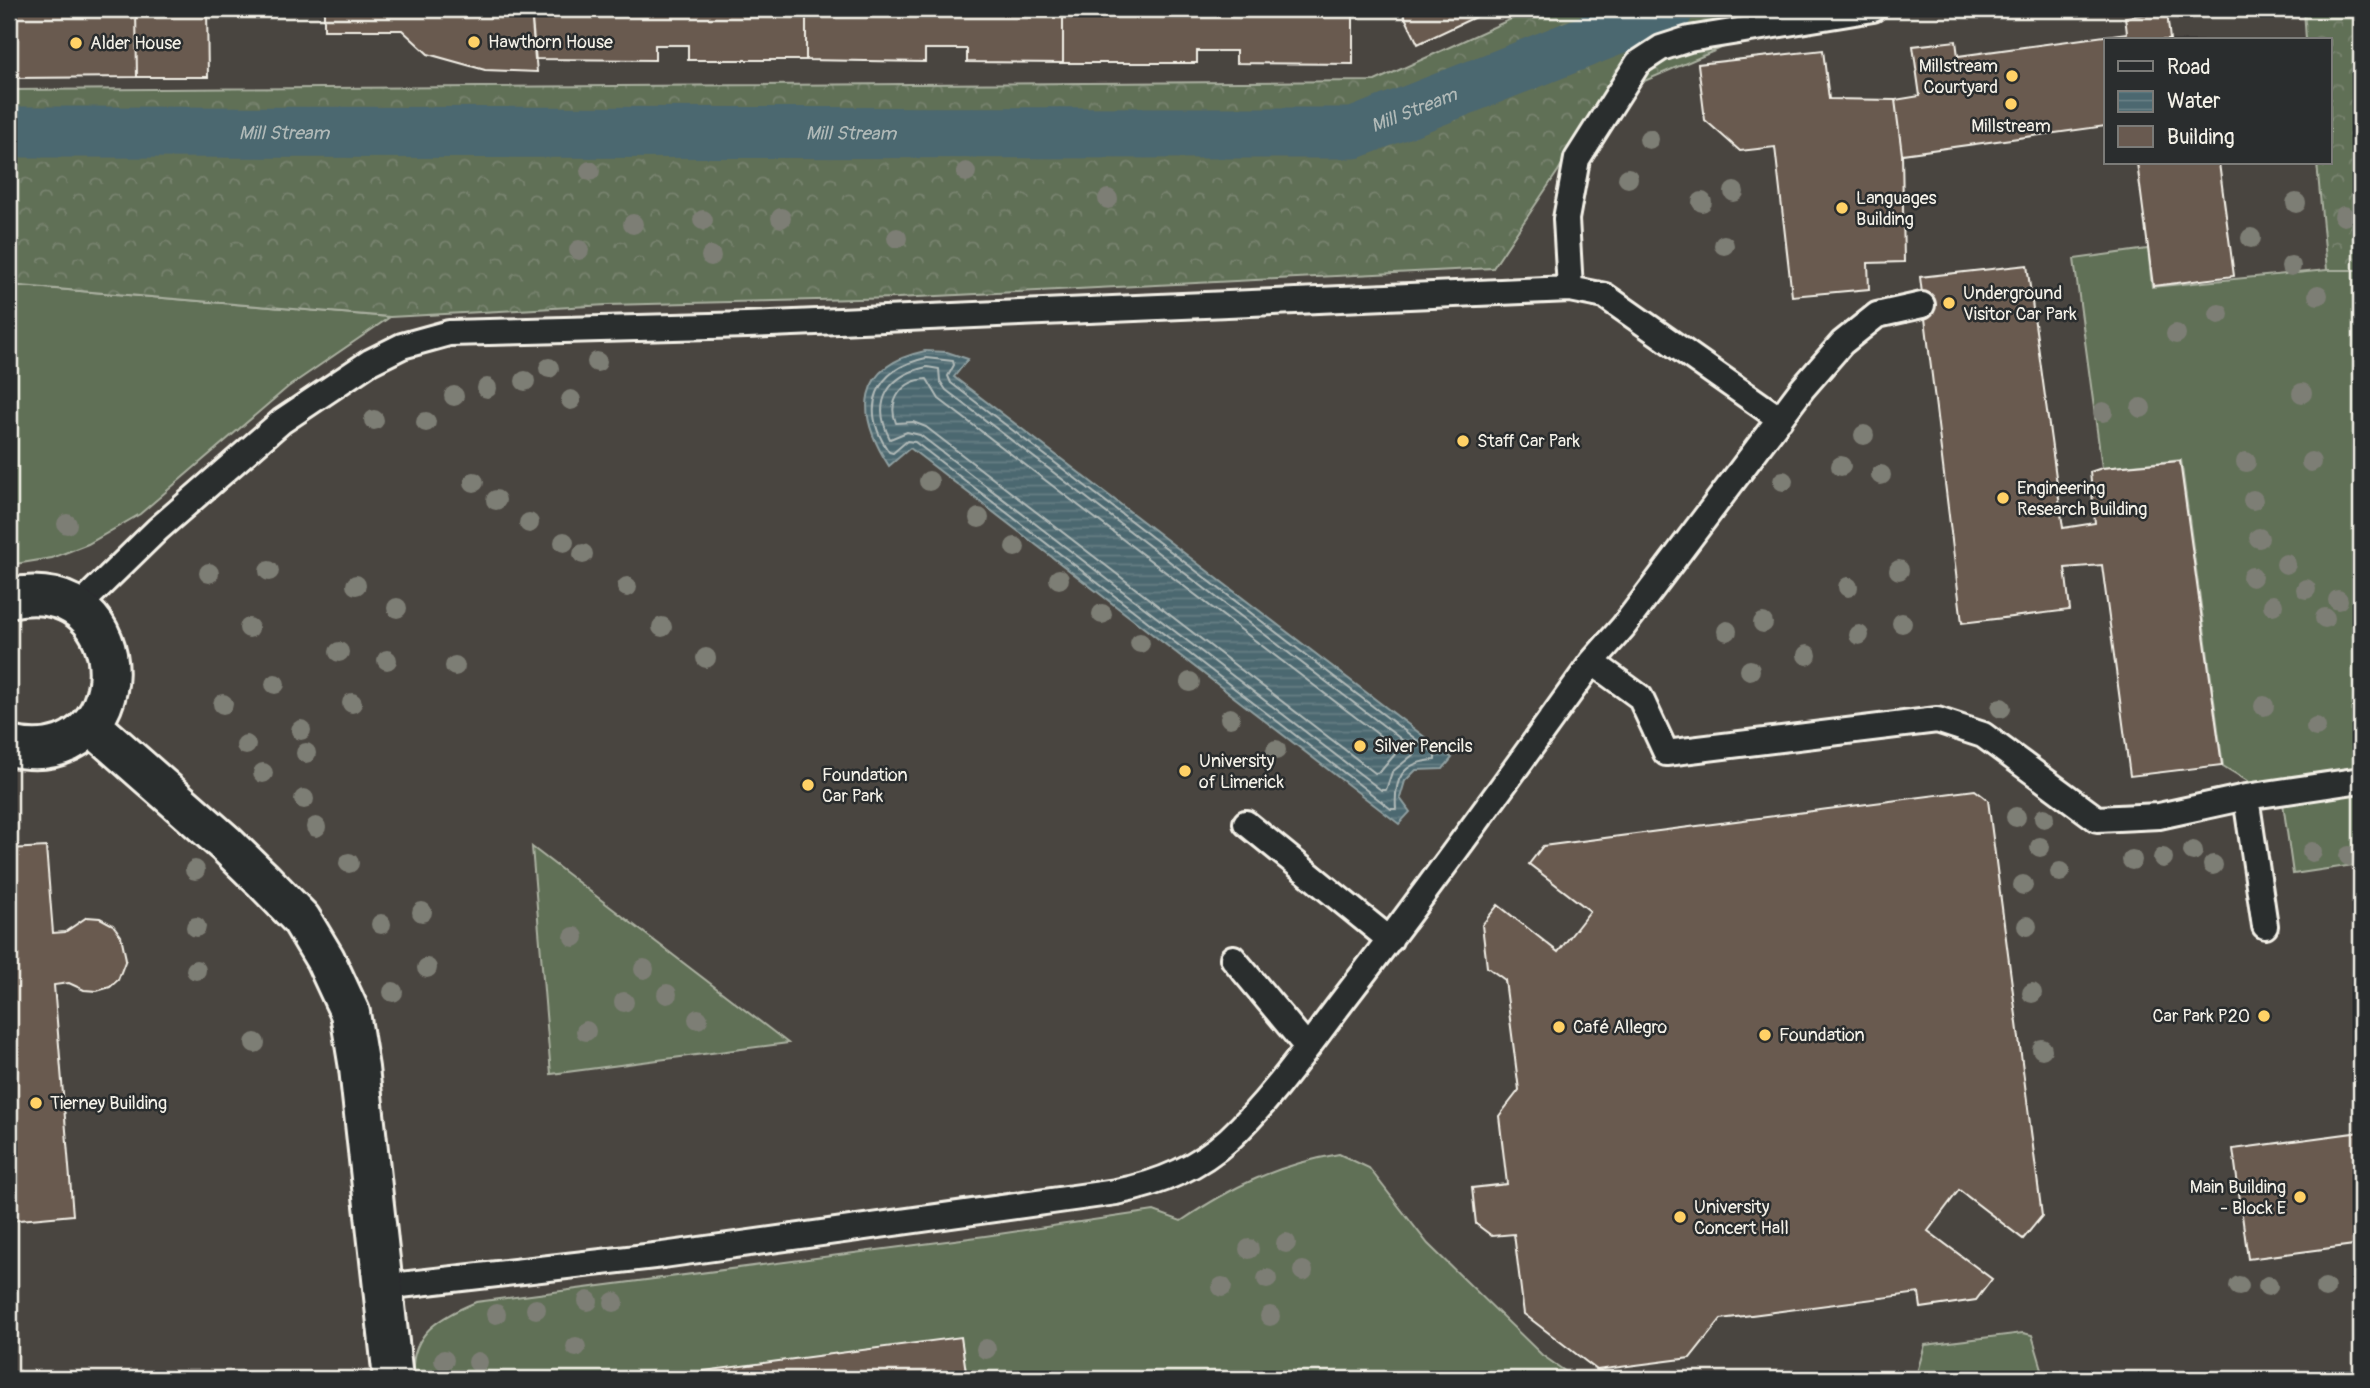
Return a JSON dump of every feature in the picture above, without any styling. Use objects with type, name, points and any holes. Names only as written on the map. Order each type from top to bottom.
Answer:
[{"type":"street","points":[[9,598],[33,593],[56,597],[77,608],[97,626],[108,650],[111,677],[105,703],[91,725],[72,739],[50,748],[26,750],[9,746]]},
{"type":"street","points":[[91,725],[264,881],[301,919],[325,959],[350,1013],[393,1379]]},
{"type":"lane","points":[[1570,289],[1566,219],[1577,159],[1638,63],[1661,48],[1689,38],[1873,9]]},
{"type":"lane","points":[[77,608],[158,529],[282,421],[370,362],[402,346],[449,333],[747,325],[1570,289],[1605,296],[1780,419]]},
{"type":"lane","points":[[383,1287],[663,1255],[1153,1185],[1183,1171],[1228,1139],[1268,1097],[1390,940],[1592,662],[1623,627],[1810,380],[1858,329],[1877,315],[1922,305]]},
{"type":"lane","points":[[1592,662],[1640,696],[1666,753],[1937,720],[1983,735],[2097,819],[2159,816],[2246,797],[2361,780]]},
{"type":"lane","points":[[2246,797],[2265,926]]},
{"type":"lane","points":[[1246,823],[1390,940]]},
{"type":"lane","points":[[1233,958],[1307,1046]]},
{"type":"shaded area","name":"University of Limerick","points":[[9,9],[2361,9],[2361,1379],[9,1379]]},
{"type":"green space","points":[[1533,9],[1812,9],[1600,100],[1558,171],[1493,268],[898,298],[607,305],[390,317],[9,285],[9,90],[1375,81]]},
{"type":"green space","points":[[2304,9],[2361,9],[2361,270],[2327,270],[2317,164],[2332,164],[2332,38],[2306,38]]},
{"type":"green space","points":[[2148,249],[2152,287],[2327,270],[2361,270],[2361,864],[2293,874],[2283,803],[2223,766],[2181,460],[2102,468],[2074,259]]},
{"type":"green space","points":[[9,285],[390,317],[288,387],[140,514],[88,544],[52,558],[9,565]]},
{"type":"green space","points":[[532,847],[788,1043],[551,1074]]},
{"type":"green space","points":[[1339,1154],[1369,1168],[1428,1244],[1542,1355],[1576,1379],[413,1379],[416,1350],[429,1329],[450,1314],[476,1302],[985,1236],[1154,1211],[1181,1221],[1256,1178],[1295,1164]]},
{"type":"green space","points":[[2023,1333],[2032,1335],[2045,1379],[1915,1379],[1925,1345]]},
{"type":"water","points":[[925,351],[947,352],[968,359],[954,377],[1452,758],[1443,769],[1416,770],[1405,781],[1400,798],[1410,812],[1399,824],[910,448],[889,466],[871,428],[867,410],[868,394],[874,380],[885,368],[902,358]]},
{"type":"building","name":"Alder House","points":[[15,9],[136,9],[137,77],[15,78]]},
{"type":"building","points":[[136,9],[207,9],[208,77],[137,77]]},
{"type":"building","name":"Hawthorn House","points":[[324,9],[531,9],[537,72],[485,70],[428,54],[402,30],[324,30]]},
{"type":"building","points":[[531,9],[806,9],[806,60],[688,60],[688,45],[655,45],[655,60],[535,59]]},
{"type":"building","points":[[806,9],[1063,9],[1063,63],[967,62],[967,49],[925,49],[925,62],[806,60]]},
{"type":"building","points":[[1063,9],[1353,9],[1353,64],[1236,63],[1236,51],[1197,51],[1197,63],[1063,63]]},
{"type":"building","points":[[1401,9],[1492,9],[1418,44]]},
{"type":"building","name":"Millstream Courtyard","points":[[2167,12],[2170,38],[2104,38],[2104,126],[1902,154],[1895,100],[1920,96],[1913,46],[1956,41],[1958,56],[2127,33],[2125,17]]},
{"type":"building","name":"Languages Building","points":[[1823,50],[1829,99],[1895,100],[1902,154],[1904,262],[1868,263],[1869,289],[1792,296],[1775,147],[1740,151],[1705,120],[1698,64]]},
{"type":"building","points":[[2137,164],[2219,164],[2234,276],[2153,286]]},
{"type":"building","name":"Engineering Research Building","points":[[2027,265],[2063,528],[2095,523],[2090,472],[2102,468],[2180,461],[2222,765],[2130,776],[2102,565],[2065,568],[2070,610],[1962,623],[1920,277]]},
{"type":"building","name":"Foundation","points":[[1975,790],[1988,800],[2042,1216],[2023,1239],[1959,1190],[1928,1231],[1992,1279],[1976,1300],[1921,1308],[1919,1293],[1721,1319],[1690,1358],[1597,1370],[1524,1314],[1514,1234],[1492,1236],[1476,1224],[1472,1188],[1507,1184],[1499,1116],[1519,1090],[1505,980],[1487,967],[1482,925],[1498,905],[1558,952],[1590,911],[1529,864],[1543,846]]},
{"type":"building","name":"Tierney Building","points":[[46,847],[53,933],[65,932],[87,917],[100,918],[113,925],[121,936],[126,959],[118,980],[110,987],[97,991],[84,990],[69,983],[54,985],[73,1215],[9,1221],[9,849]]},
{"type":"building","name":"Main Building - Block E","points":[[2361,1132],[2361,1244],[2248,1259],[2233,1149]]},
{"type":"building","points":[[961,1337],[967,1379],[704,1379],[703,1371]]},
{"type":"waterway","name":"Mill Stream","points":[[9,132],[1354,133],[1668,9]]},
{"type":"place","name":"Hawthorn House","points":[[474,42]]},
{"type":"place","name":"Alder House","points":[[76,43]]},
{"type":"place","name":"Millstream Courtyard","points":[[2012,76]]},
{"type":"place","name":"Millstream","points":[[2011,104]]},
{"type":"place","name":"Languages Building","points":[[1842,208]]},
{"type":"place","name":"Underground Visitor Car Park","points":[[1949,303]]},
{"type":"place","name":"Staff Car Park","points":[[1463,441]]},
{"type":"place","name":"Engineering Research Building","points":[[2003,498]]},
{"type":"place","name":"Silver Pencils","points":[[1360,746]]},
{"type":"place","name":"University of Limerick","points":[[1185,771]]},
{"type":"place","name":"Foundation Car Park","points":[[808,785]]},
{"type":"place","name":"Car Park P20","points":[[2264,1016]]},
{"type":"place","name":"Café Allegro","points":[[1559,1027]]},
{"type":"place","name":"Foundation","points":[[1765,1035]]},
{"type":"place","name":"Tierney Building","points":[[36,1103]]},
{"type":"place","name":"Main Building - Block E","points":[[2300,1197]]},
{"type":"place","name":"University Concert Hall","points":[[1680,1217]]}]
